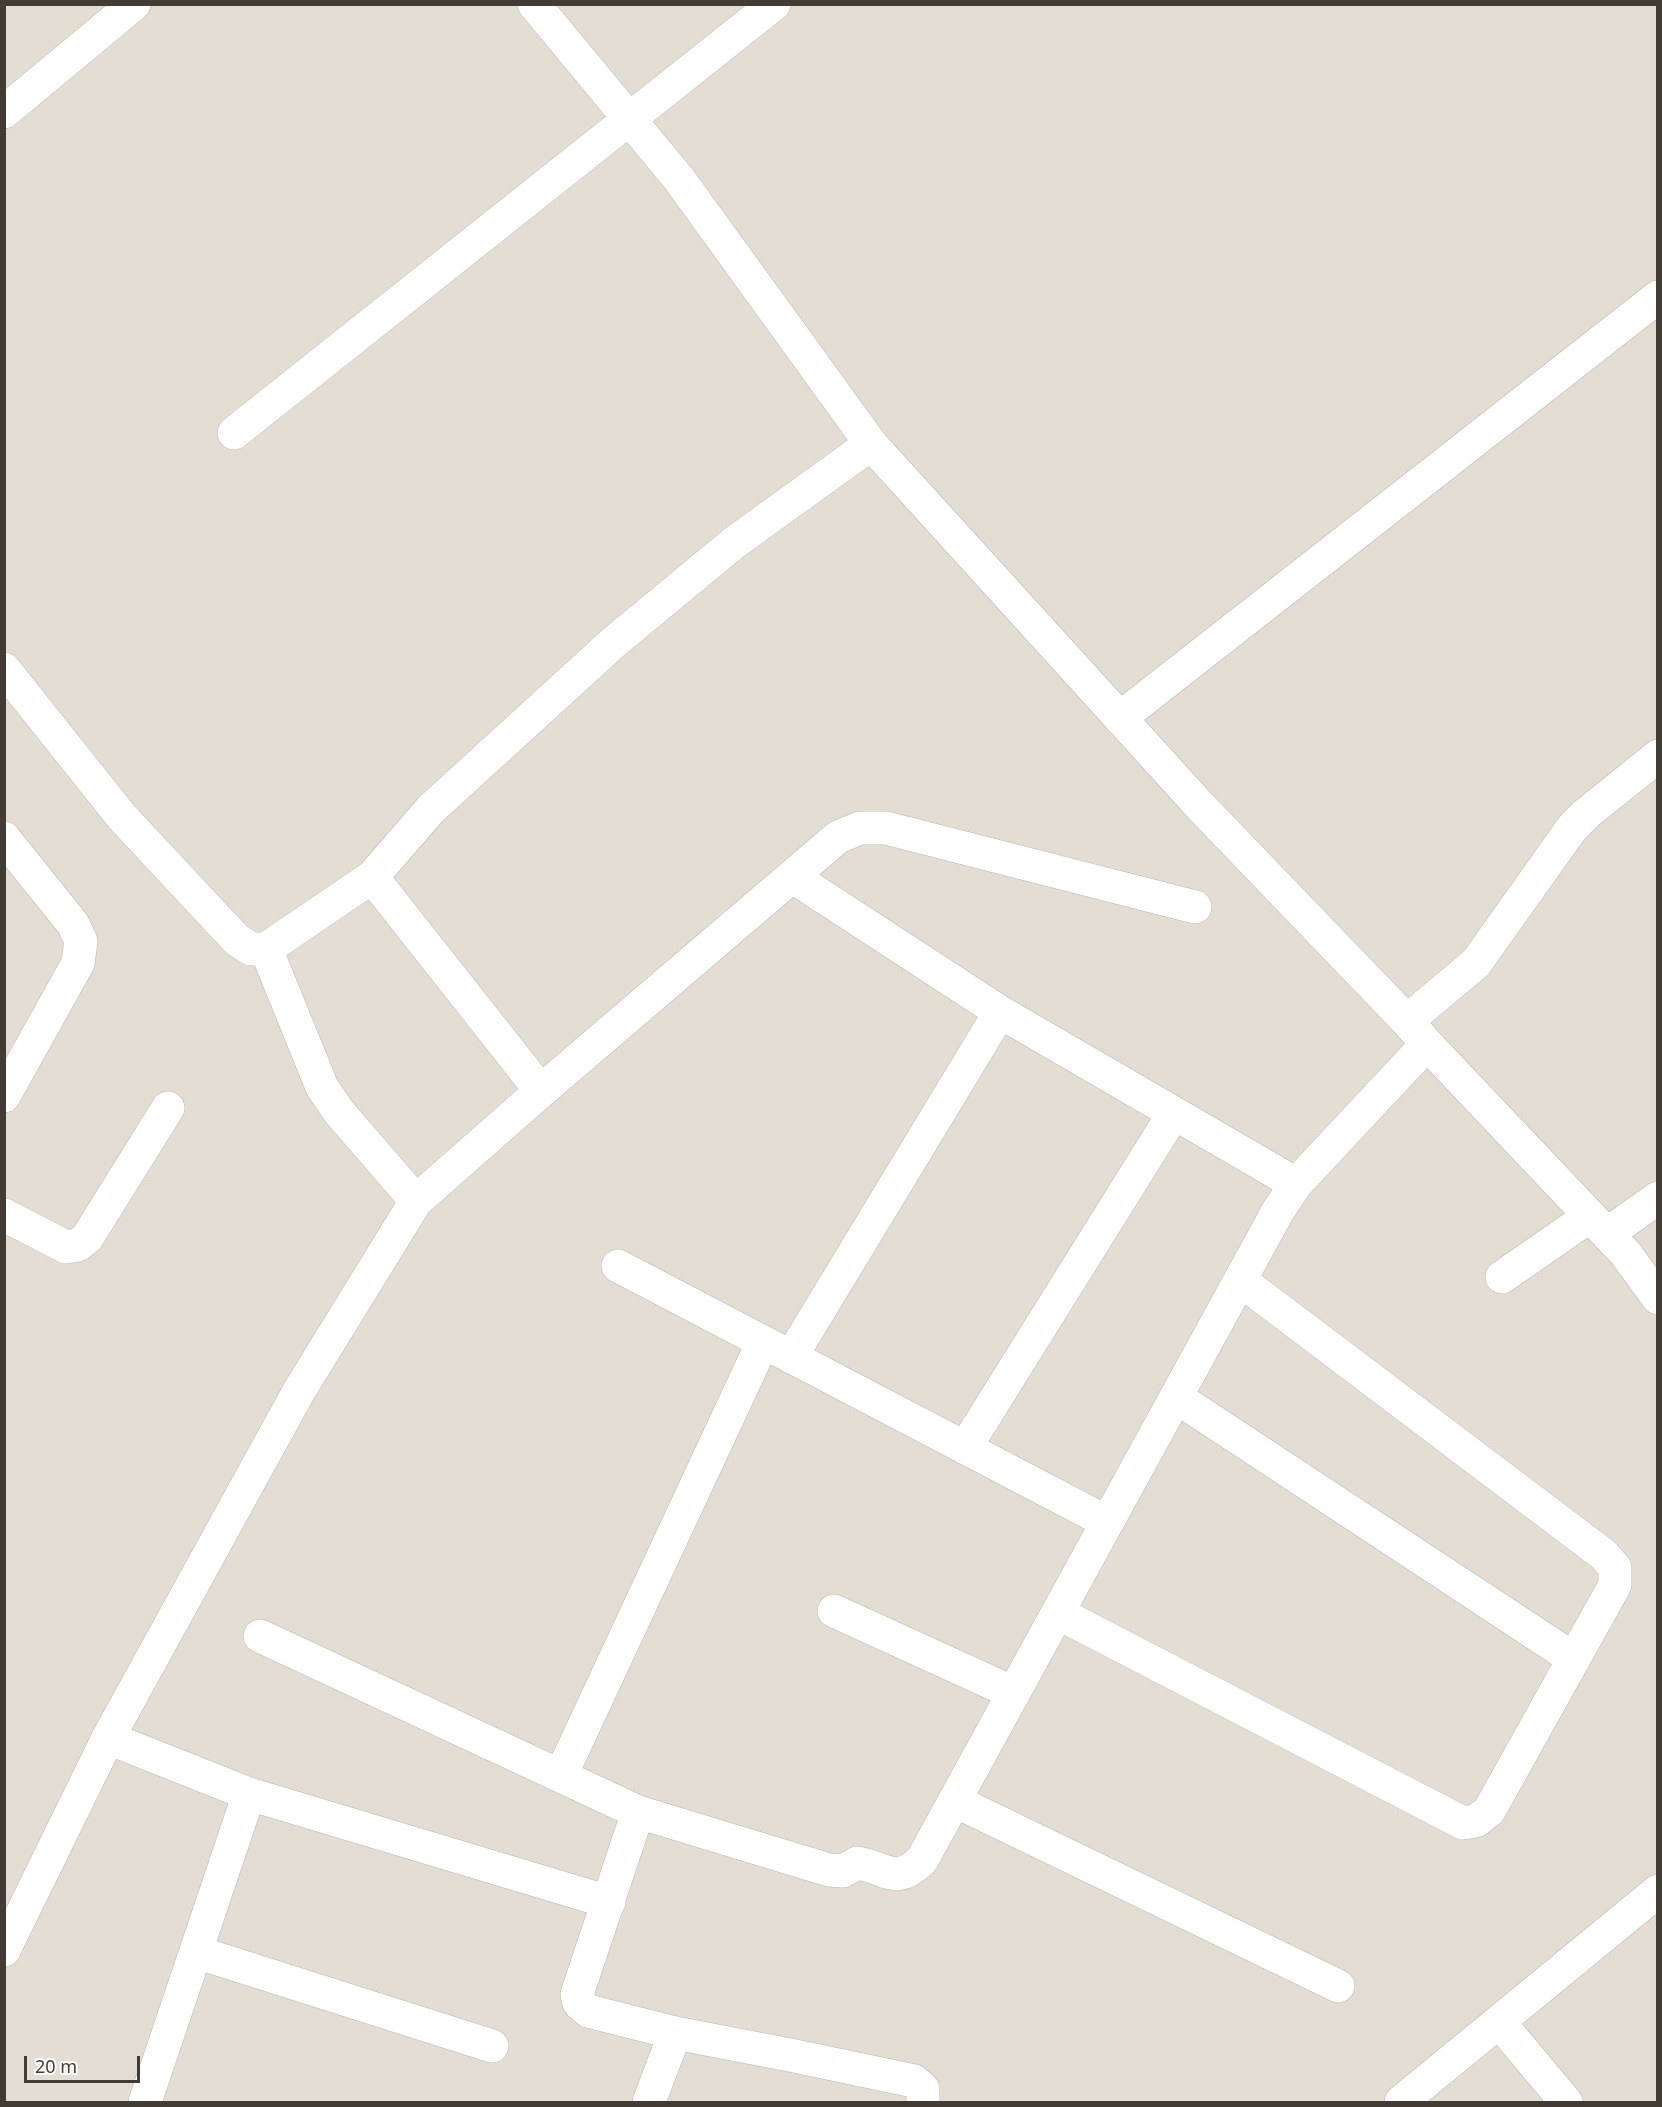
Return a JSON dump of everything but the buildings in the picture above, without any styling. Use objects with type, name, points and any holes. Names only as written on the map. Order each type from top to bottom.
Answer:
[{"type":"street","points":[[4,112],[134,4]]},
{"type":"street","points":[[534,4],[679,179],[871,444],[1201,807],[1626,1254],[1658,1298]]},
{"type":"street","points":[[234,433],[774,4]]},
{"type":"street","points":[[1120,718],[1658,297]]},
{"type":"street","points":[[4,669],[122,817],[237,940],[251,949],[266,949],[372,877],[431,809],[614,642],[735,542],[871,444]]},
{"type":"street","points":[[261,1636],[638,1812],[829,1870],[843,1871],[857,1863],[895,1875],[911,1871],[922,1860],[1278,1211],[1296,1184],[1417,1032],[1476,963],[1572,828],[1658,756]]},
{"type":"street","points":[[4,1950],[108,1738],[299,1391],[416,1201],[541,1091],[838,837],[860,828],[886,828],[1195,908]]},
{"type":"street","points":[[4,838],[73,924],[81,941],[78,963],[4,1096]]},
{"type":"street","points":[[372,877],[541,1091]]},
{"type":"street","points":[[793,877],[1000,1012],[1296,1184]]},
{"type":"street","points":[[266,949],[322,1087],[339,1112],[416,1201]]},
{"type":"street","points":[[561,1775],[777,1349],[1000,1012]]},
{"type":"street","points":[[4,1215],[66,1247],[78,1245],[87,1238],[168,1108]]},
{"type":"street","points":[[965,1448],[1174,1113]]},
{"type":"street","points":[[1502,1277],[1598,1225],[1658,1198]]},
{"type":"street","points":[[618,1266],[1107,1522]]},
{"type":"street","points":[[1058,1613],[1463,1823],[1476,1821],[1489,1811],[1615,1585],[1615,1568],[1604,1555],[1240,1280]]},
{"type":"street","points":[[1176,1397],[1574,1659]]},
{"type":"street","points":[[834,1611],[1014,1693]]},
{"type":"street","points":[[108,1738],[249,1794],[609,1902]]},
{"type":"street","points":[[145,2103],[249,1794]]},
{"type":"street","points":[[955,1801],[1338,1986]]},
{"type":"street","points":[[638,1812],[577,1994],[579,2003],[588,2011],[675,2033],[914,2081],[923,2089],[923,2103]]},
{"type":"street","points":[[1401,2103],[1658,1891]]},
{"type":"street","points":[[196,1952],[492,2046]]},
{"type":"street","points":[[1499,2022],[1566,2103]]},
{"type":"street","points":[[649,2103],[675,2033]]},
{"type":"shaded area","points":[[5,5],[1657,5],[1657,2102],[5,2102]]}]
